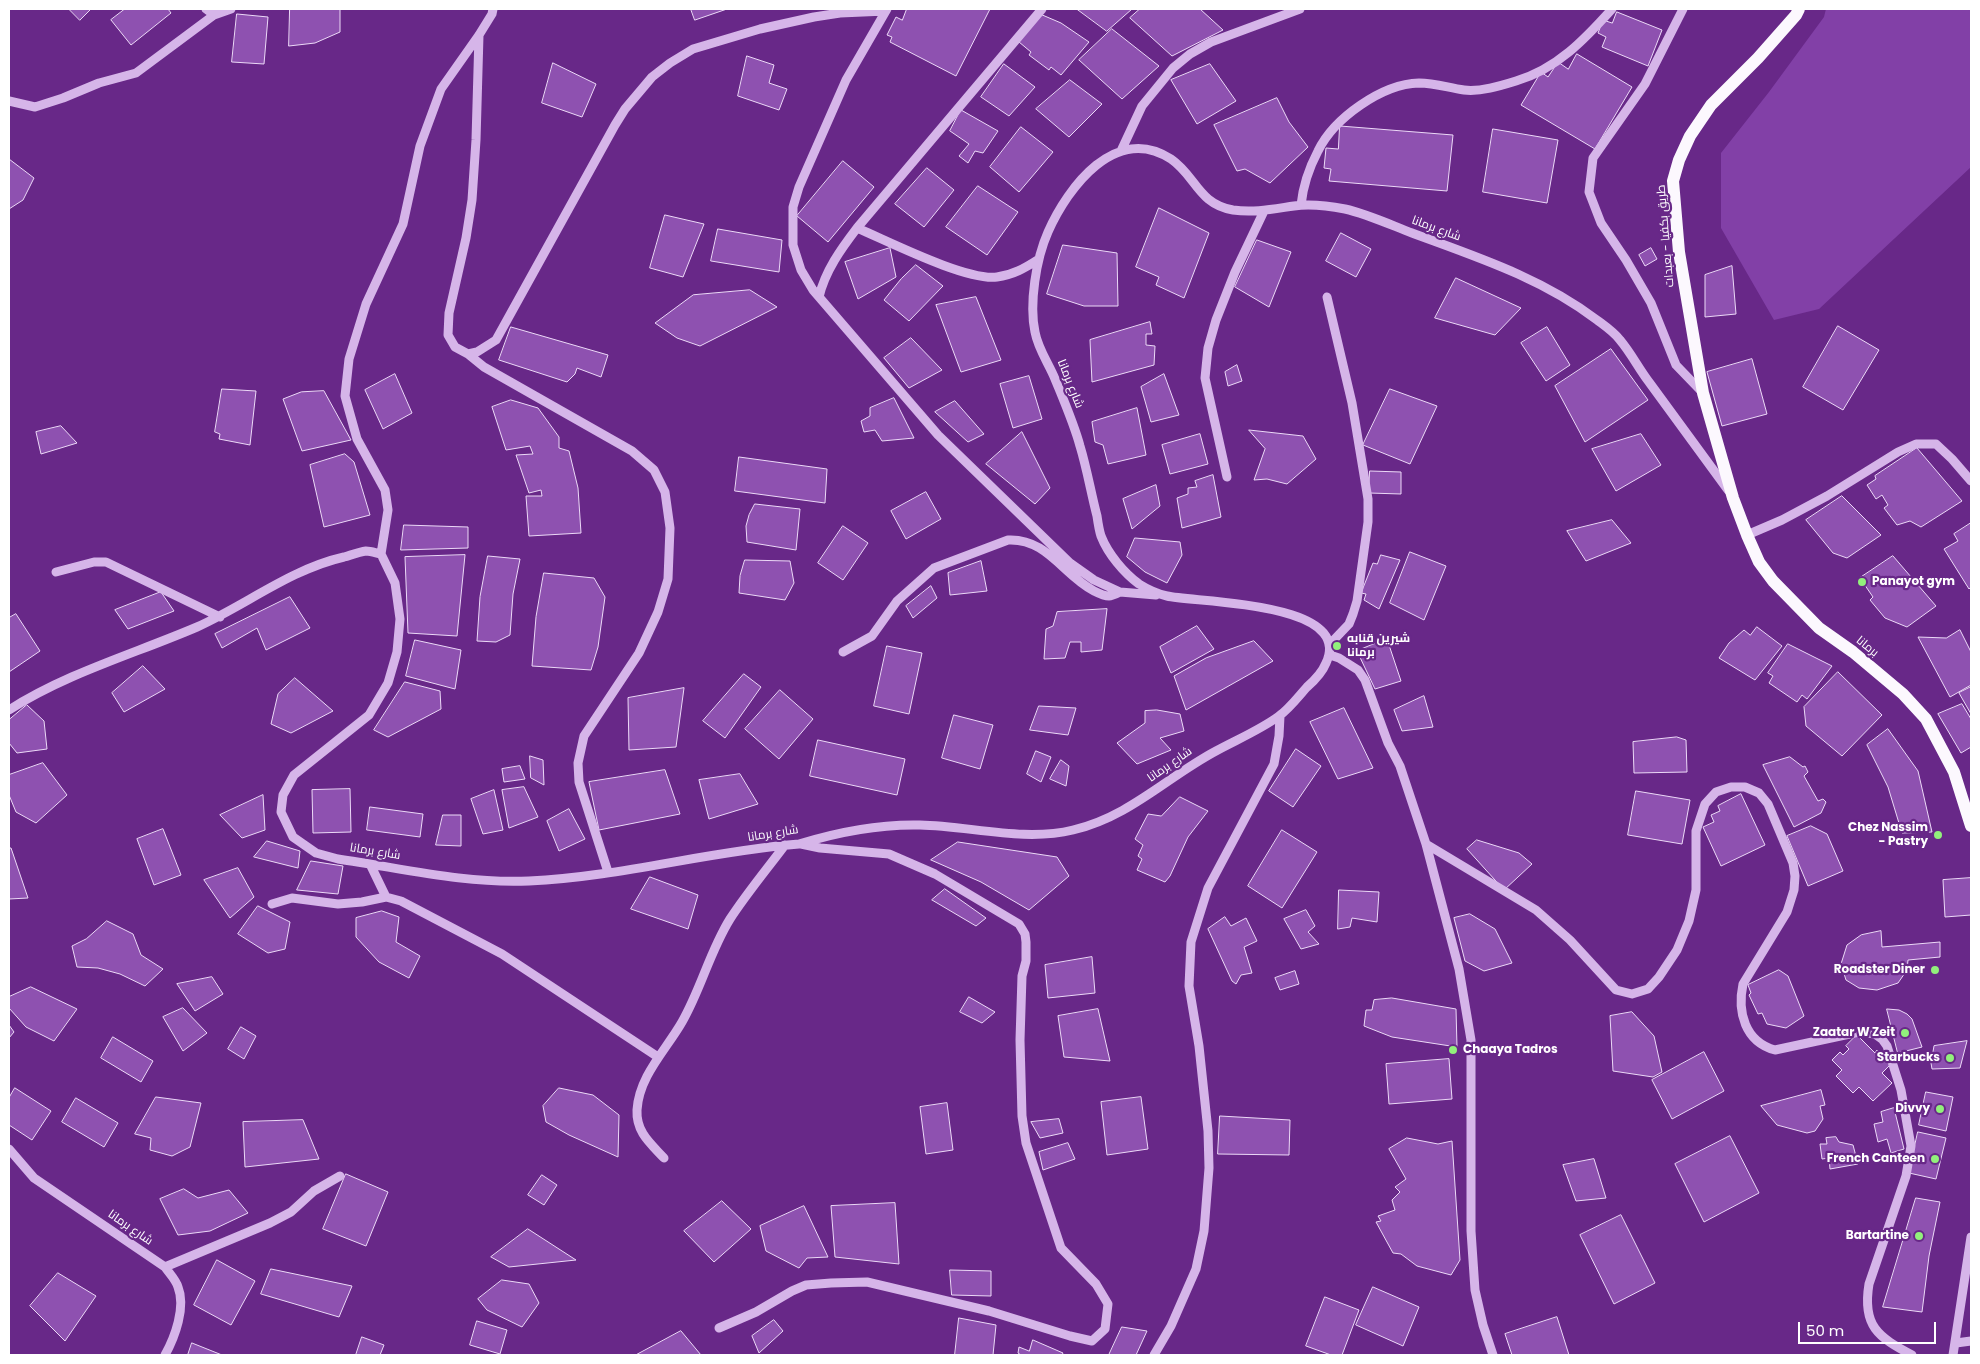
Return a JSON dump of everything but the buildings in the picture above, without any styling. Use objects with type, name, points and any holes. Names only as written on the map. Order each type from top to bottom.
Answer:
[{"type":"main road","name":"طريق بكفيا - بعبدات","points":[[1733,498],[1703,393],[1679,252],[1673,181],[1679,160],[1690,136],[1711,105],[1758,58],[1796,15],[1799,9]]},
{"type":"main road","name":"برمانا","points":[[1733,498],[1746,536],[1759,562],[1773,581],[1819,628],[1853,652],[1903,694],[1926,719],[1954,772],[1971,826]]},
{"type":"street","points":[[206,9],[214,16]]},
{"type":"street","points":[[9,101],[34,107],[63,98],[99,82],[136,72],[214,16],[231,9]]},
{"type":"street","points":[[9,710],[30,696],[72,676],[154,646],[220,617],[300,572],[337,558],[366,551],[381,554],[388,510],[385,490],[357,439],[345,396],[349,359],[366,304],[403,224],[420,146],[442,89],[479,35],[492,9]]},
{"type":"street","points":[[819,297],[823,280],[842,248],[857,228],[1042,9]]},
{"type":"street","points":[[1122,151],[1142,106],[1173,68],[1190,54],[1212,42],[1300,9]]},
{"type":"street","points":[[1300,205],[1307,178],[1318,149],[1337,124],[1362,105],[1384,92],[1400,86],[1417,83],[1465,90],[1479,90],[1517,81],[1541,71],[1563,58],[1583,41],[1612,9]]},
{"type":"street","points":[[1683,9],[1645,84],[1593,158],[1589,192],[1601,223],[1626,260],[1651,303],[1676,365],[1703,393]]},
{"type":"street","points":[[468,354],[477,352],[496,340],[625,108],[652,77],[693,49],[760,29],[840,13],[887,10]]},
{"type":"street","points":[[887,10],[846,80],[799,187],[793,206],[793,246],[801,270],[819,297],[938,435],[1070,563],[1094,580],[1120,592],[1166,596]]},
{"type":"street","points":[[479,35],[472,200],[466,238],[449,313],[448,336],[455,347],[468,354],[484,367],[632,451],[654,470],[665,492],[670,528],[668,579],[658,612],[639,653],[584,736],[578,763],[580,782],[608,872]]},
{"type":"street","name":"شارع برمانا","points":[[381,554],[395,583],[400,619],[397,652],[388,683],[369,715],[294,775],[283,795],[281,812],[293,837],[316,853],[338,859],[487,882],[530,881],[587,876],[799,844],[833,834],[884,826],[921,825],[1054,834],[1070,831],[1117,815],[1144,799],[1199,760],[1280,716],[1318,677],[1330,655],[1329,645],[1315,625],[1295,616],[1234,602],[1166,596],[1138,583],[1122,568],[1102,538],[1080,445],[1055,377],[1035,335],[1032,312],[1038,259],[1048,232],[1062,206],[1091,168],[1105,158],[1122,151],[1138,149],[1156,152],[1171,160],[1178,165],[1197,190],[1212,202],[1229,210],[1264,211],[1300,205],[1347,210],[1508,268],[1573,302],[1618,336],[1733,498]]},
{"type":"street","points":[[1227,477],[1205,378],[1208,348],[1216,320],[1235,272],[1264,211]]},
{"type":"street","points":[[857,228],[972,275],[996,277],[1019,272],[1038,259]]},
{"type":"street","points":[[1327,297],[1352,404],[1368,498],[1368,522],[1357,601],[1348,624],[1329,645]]},
{"type":"street","points":[[1746,536],[1782,520],[1827,496],[1898,452],[1916,444],[1936,444],[1971,481]]},
{"type":"street","points":[[843,652],[872,636],[897,602],[934,568],[1008,540],[1021,540],[1037,546],[1059,562],[1083,585],[1100,594],[1110,596],[1120,592]]},
{"type":"street","points":[[56,572],[94,562],[106,562],[220,617]]},
{"type":"street","points":[[1330,655],[1339,658],[1358,670],[1365,680],[1388,743],[1400,766],[1426,844],[1458,969],[1471,1040],[1471,1231],[1475,1290],[1482,1325],[1493,1355]]},
{"type":"street","points":[[1154,1355],[1171,1326],[1196,1268],[1204,1231],[1209,1168],[1208,1131],[1199,1046],[1189,986],[1191,942],[1208,888],[1274,764],[1280,716]]},
{"type":"street","points":[[1426,844],[1536,910],[1570,940],[1616,990],[1632,994],[1648,989],[1659,977],[1677,950],[1689,921],[1696,890],[1696,831],[1705,804],[1716,792],[1730,787],[1745,787],[1759,793],[1768,804],[1792,862],[1795,876],[1794,890],[1787,912],[1743,984],[1741,995],[1742,1016],[1750,1034],[1757,1042],[1775,1050],[1859,1032],[1875,1034],[1887,1046],[1900,1083],[1911,1146],[1906,1176],[1869,1284],[1866,1300],[1869,1316],[1876,1330],[1887,1342],[1912,1355]]},
{"type":"street","points":[[719,1328],[756,1312],[806,1285],[867,1282],[989,1311],[1092,1341],[1105,1330],[1108,1304],[1096,1284],[1061,1248],[1026,1143],[1022,1116],[1020,1032],[1022,976],[1026,961],[1026,942],[1025,934],[1019,924],[935,874],[889,854],[820,848],[799,844]]},
{"type":"street","points":[[664,1158],[639,1128],[637,1110],[642,1088],[658,1058],[668,1046],[682,1021],[730,919],[785,845]]},
{"type":"street","points":[[370,864],[386,897]]},
{"type":"street","points":[[272,904],[292,898],[338,904],[386,897],[401,900],[502,954],[658,1058]]},
{"type":"street","name":"شارع برمانا","points":[[9,1149],[34,1178],[165,1267],[178,1287],[180,1313],[172,1343],[165,1355]]},
{"type":"street","points":[[165,1267],[270,1223],[291,1212],[314,1191],[340,1176]]},
{"type":"street","points":[[1953,1355],[1971,1237]]},
{"type":"street","points":[[1956,1343],[1971,1341]]},
{"type":"shaded area","points":[[1826,9],[1971,9],[1971,167],[1819,309],[1774,320],[1721,228],[1721,153],[1824,17]]},
{"type":"place","name":"Panayot gym","points":[[1862,582]]},
{"type":"place","name":"شيرين قنابه برمانا","points":[[1337,646]]},
{"type":"place","name":"Chez Nassim - Pastry","points":[[1938,835]]},
{"type":"place","name":"Roadster Diner","points":[[1935,970]]},
{"type":"place","name":"Zaatar W Zeit","points":[[1905,1033]]},
{"type":"place","name":"Chaaya Tadros","points":[[1453,1050]]},
{"type":"place","name":"Starbucks","points":[[1950,1058]]},
{"type":"place","name":"Divvy","points":[[1940,1109]]},
{"type":"place","name":"French Canteen","points":[[1935,1159]]},
{"type":"place","name":"Bartartine","points":[[1919,1236]]}]
